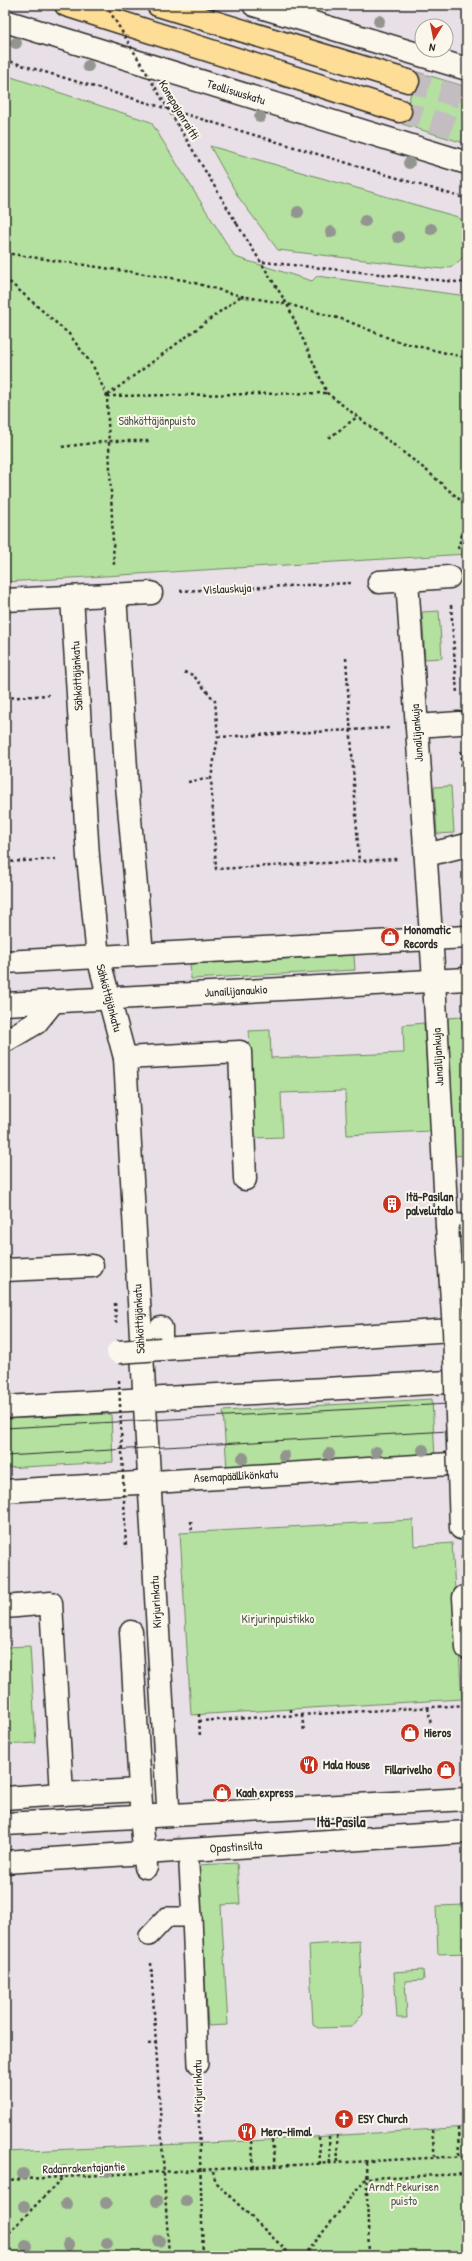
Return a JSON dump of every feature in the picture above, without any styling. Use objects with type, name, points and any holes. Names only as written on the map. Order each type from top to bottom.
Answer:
[{"type":"main road","points":[[66,5],[400,111]]},
{"type":"main road","points":[[158,5],[408,81]]},
{"type":"street","points":[[254,5],[467,69]]},
{"type":"street","name":"Teollisuuskatu","points":[[5,21],[467,163]]},
{"type":"street","points":[[379,582],[449,577]]},
{"type":"street","name":"Junailijankuja","points":[[407,580],[434,980],[457,1225],[461,1330],[462,1425],[460,1531]]},
{"type":"street","points":[[5,600],[151,593]]},
{"type":"street","points":[[115,594],[127,785],[142,954]]},
{"type":"street","name":"Sähköttäjänkatu","points":[[72,597],[88,857],[98,957],[125,1058],[144,1399]]},
{"type":"street","points":[[417,726],[459,723]]},
{"type":"street","points":[[426,855],[467,845]]},
{"type":"street","points":[[5,962],[467,937]]},
{"type":"street","name":"Junailijanaukio","points":[[5,1004],[467,979]]},
{"type":"street","points":[[5,1041],[36,1023],[54,1001]]},
{"type":"street","points":[[125,1058],[240,1052],[245,1179]]},
{"type":"street","points":[[5,1270],[92,1266]]},
{"type":"street","points":[[118,1352],[161,1338],[461,1330]]},
{"type":"street","points":[[5,1407],[467,1381]]},
{"type":"street","name":"Kirjurinkatu","points":[[144,1399],[168,1805]]},
{"type":"street","name":"Asemapäällikönkatu","points":[[5,1490],[467,1463]]},
{"type":"street","points":[[464,1597],[467,1648]]},
{"type":"street","points":[[5,1607],[51,1603],[62,1794]]},
{"type":"street","points":[[131,1632],[145,1861]]},
{"type":"street","points":[[5,1798],[62,1794],[141,1805],[301,1809],[467,1800]]},
{"type":"street","points":[[5,1824],[141,1805]]},
{"type":"street","points":[[301,1809],[304,1843]]},
{"type":"street","name":"Opastinsilta","points":[[5,1862],[145,1861],[304,1843],[467,1832]]},
{"type":"lane","name":"Kirjurinkatu","points":[[189,1866],[198,2064]]},
{"type":"lane","points":[[149,1936],[167,1917],[192,1917]]},
{"type":"path","name":"Konepajanraitti","points":[[106,5],[237,224],[287,304],[328,393]]},
{"type":"path","points":[[5,60],[467,199]]},
{"type":"path","points":[[5,253],[184,280],[241,296],[287,304],[345,320],[396,340],[467,358]]},
{"type":"path","points":[[262,262],[467,283]]},
{"type":"path","points":[[5,278],[69,334],[93,366],[107,396],[115,594]]},
{"type":"path","points":[[107,396],[241,296]]},
{"type":"path","points":[[107,396],[328,393],[426,470],[467,506]]},
{"type":"path","points":[[329,438],[357,417]]},
{"type":"path","points":[[62,447],[108,441],[149,441]]},
{"type":"path","points":[[449,577],[467,517]]},
{"type":"path","name":"Vislauskuja","points":[[151,593],[379,582]]},
{"type":"path","points":[[346,658],[359,862]]},
{"type":"path","points":[[184,672],[193,675],[215,701],[218,737],[211,778],[216,869],[359,862],[409,858],[426,855]]},
{"type":"path","points":[[218,737],[417,726]]},
{"type":"path","points":[[188,782],[211,778]]},
{"type":"path","points":[[5,862],[88,857]]},
{"type":"path","points":[[115,1303],[126,1548]]},
{"type":"path","points":[[191,1521],[192,1532]]},
{"type":"path","points":[[199,1721],[467,1705]]},
{"type":"path","points":[[428,1708],[431,1725]]},
{"type":"path","points":[[291,1709],[291,1715]]},
{"type":"path","points":[[199,1714],[200,1738]]},
{"type":"path","points":[[302,1715],[304,1732]]},
{"type":"path","points":[[149,1936],[169,2256]]},
{"type":"path","points":[[148,2044],[156,2043]]},
{"type":"path","name":"Kirjurinkatu","points":[[198,2064],[199,2171],[203,2256]]},
{"type":"path","points":[[458,2128],[459,2156]]},
{"type":"path","points":[[432,2130],[435,2158]]},
{"type":"path","points":[[329,2136],[330,2164]]},
{"type":"path","points":[[337,2136],[338,2164]]},
{"type":"path","points":[[319,2137],[320,2165]]},
{"type":"path","points":[[272,2140],[275,2167]]},
{"type":"path","points":[[251,2141],[254,2168]]},
{"type":"path","name":"Radanrakentajantie","points":[[5,2180],[213,2171],[467,2156]]},
{"type":"path","points":[[366,2162],[369,2256]]},
{"type":"path","points":[[213,2171],[216,2184],[292,2256]]},
{"type":"path","points":[[304,2256],[366,2178],[467,2174]]},
{"type":"path","points":[[5,2237],[63,2177]]},
{"type":"path","points":[[5,2246],[20,2256]]},
{"type":"green space","points":[[417,72],[467,87],[467,144],[402,124]]},
{"type":"green space","name":"Sähköttäjänpuisto","points":[[5,75],[151,122],[235,257],[312,281],[317,276],[467,296],[467,554],[5,582]]},
{"type":"green space","points":[[210,146],[458,217],[467,225],[465,255],[455,265],[442,269],[278,250],[239,198]]},
{"type":"green space","points":[[439,611],[442,658],[425,659],[422,612]]},
{"type":"green space","points":[[451,786],[454,833],[437,834],[434,787]]},
{"type":"green space","points":[[354,955],[355,970],[191,979],[190,964]]},
{"type":"green space","points":[[462,1017],[467,1096],[467,1155],[453,1156],[446,1018]]},
{"type":"green space","points":[[424,1023],[431,1131],[347,1135],[345,1091],[281,1093],[283,1137],[254,1138],[249,1031],[270,1030],[271,1058],[404,1053],[403,1025]]},
{"type":"green space","points":[[432,1399],[435,1458],[227,1469],[223,1411]]},
{"type":"green space","points":[[111,1414],[113,1462],[5,1468],[5,1419]]},
{"type":"green space","name":"Kirjurinpuistikko","points":[[413,1520],[414,1546],[452,1543],[462,1699],[191,1715],[180,1533]]},
{"type":"green space","points":[[30,1646],[36,1743],[5,1745],[5,1647]]},
{"type":"green space","points":[[237,1863],[240,1904],[221,1905],[228,2025],[208,2026],[198,1865]]},
{"type":"green space","points":[[467,1905],[467,1953],[438,1954],[436,1906]]},
{"type":"green space","points":[[359,1941],[363,2013],[352,2027],[318,2028],[313,2025],[309,1945]]},
{"type":"green space","points":[[423,1970],[424,1980],[405,1981],[407,2018],[397,2018],[394,1972]]},
{"type":"green space","name":"Arndt Pekurisen puisto","points":[[467,2127],[467,2256],[5,2256],[5,2152],[251,2141]]},
{"type":"tunnel","points":[[408,81],[467,99]]},
{"type":"tunnel","points":[[400,111],[467,131]]},
{"type":"tunnel","points":[[168,1805],[170,1842],[188,1863]]},
{"type":"tram line","points":[[5,1428],[467,1403]]},
{"type":"tram line","points":[[5,1456],[467,1430]]},
{"type":"place","name":"Monomatic Records","points":[[390,937]]},
{"type":"place","name":"Itä-Pasilan palvelutalo","points":[[392,1204]]},
{"type":"place","name":"Hieros","points":[[410,1733]]},
{"type":"place","name":"Mala House","points":[[309,1765]]},
{"type":"place","name":"Fillarivelho","points":[[446,1770]]},
{"type":"place","name":"Kaah express","points":[[222,1793]]},
{"type":"place","name":"ESY Church","points":[[344,2119]]},
{"type":"place","name":"Mero-Himal","points":[[247,2132]]},
{"type":"district","name":"Itä-Pasila","points":[[341,1822]]}]
